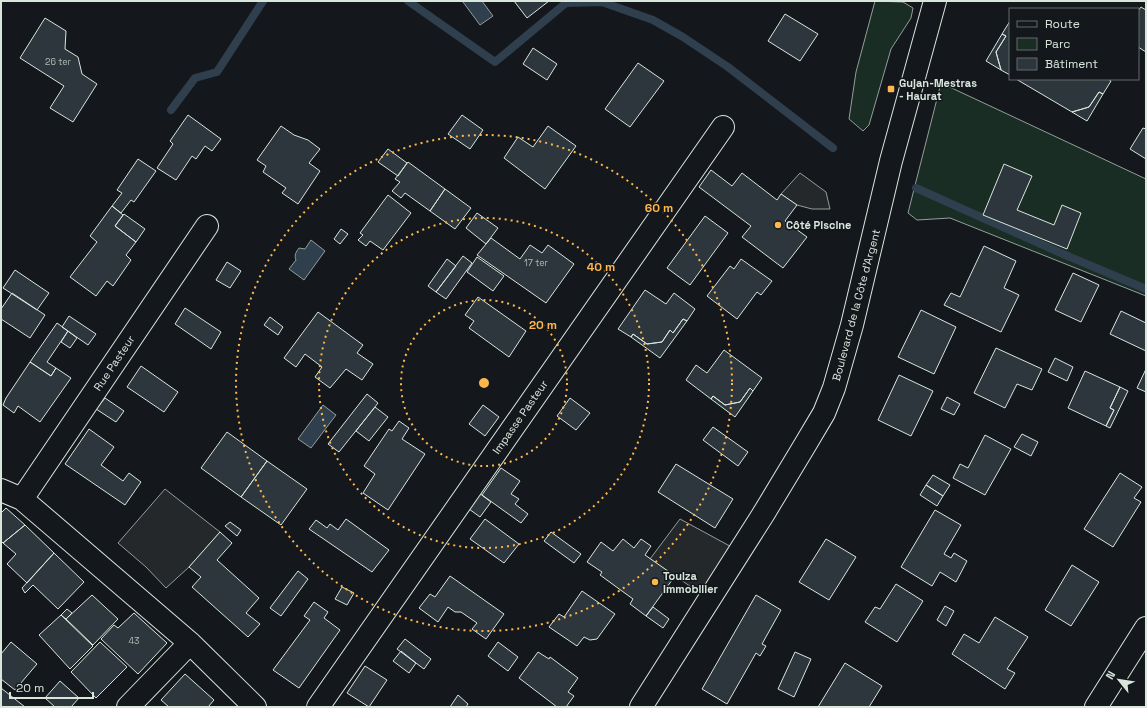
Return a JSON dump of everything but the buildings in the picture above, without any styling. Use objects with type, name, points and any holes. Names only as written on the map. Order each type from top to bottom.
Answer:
[{"type":"street","name":"Boulevard de la Côte d'Argent","points":[[641,707],[764,513],[824,413],[834,388],[852,325],[891,161],[935,1]]},
{"type":"street","name":"Impasse Pasteur","points":[[318,707],[723,127]]},
{"type":"street","name":"Rue Pasteur","points":[[22,499],[207,226]]},
{"type":"street","points":[[1,490],[22,499],[190,643],[255,707]]},
{"type":"street","points":[[1096,707],[1146,628]]},
{"type":"street","points":[[128,707],[190,643]]},
{"type":"green space","points":[[875,1],[903,2],[913,8],[911,18],[891,49],[869,125],[863,131],[849,119],[856,72]]},
{"type":"green space","points":[[941,83],[1146,179],[1146,296],[950,218],[917,220],[908,213]]},
{"type":"shaded area","points":[[800,173],[826,192],[830,209],[812,209],[797,205],[781,194]]},
{"type":"shaded area","points":[[165,489],[220,532],[189,567],[166,588],[146,567],[118,543]]},
{"type":"shaded area","points":[[680,519],[739,551],[709,599],[650,559]]},
{"type":"water","points":[[482,1],[493,16],[480,25],[463,2]]},
{"type":"water","points":[[311,240],[325,251],[304,280],[289,269],[296,260],[295,257],[299,248],[305,249]]},
{"type":"water","points":[[323,405],[336,415],[311,448],[298,439]]},
{"type":"waterway","points":[[171,110],[195,78],[217,72],[263,1]]},
{"type":"waterway","points":[[408,1],[495,62],[566,3],[602,2],[653,20],[683,37],[728,67],[833,148]]},
{"type":"waterway","points":[[916,188],[1063,254],[1146,289]]},
{"type":"place","name":"Gujan-Mestras - Haurat","points":[[891,89]]},
{"type":"place","name":"Côté Piscine","points":[[778,225]]},
{"type":"place","name":"Toulza Immobilier","points":[[655,582]]}]
